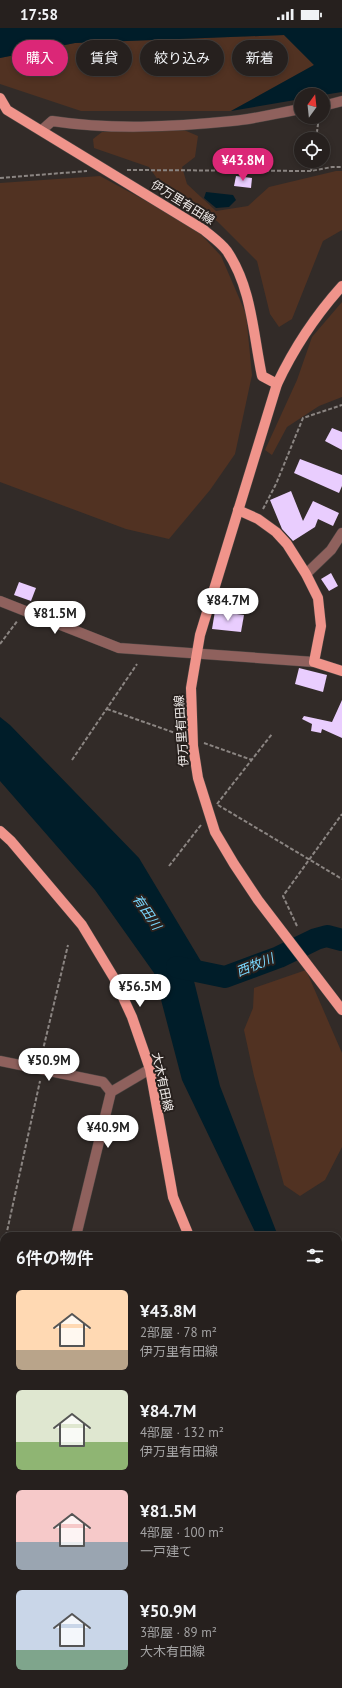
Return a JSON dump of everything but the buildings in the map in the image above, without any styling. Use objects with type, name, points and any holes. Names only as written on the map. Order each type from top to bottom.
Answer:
[{"type":"main road","name":"伊万里有田線","points":[[0,98],[7,110],[204,230],[226,250],[242,280],[253,320],[262,376],[276,384]]},
{"type":"main road","name":"伊万里有田線","points":[[342,286],[322,308],[307,329],[291,354],[276,384],[200,635],[191,688],[193,746],[198,778],[215,832],[234,864],[284,934],[342,1010]]},
{"type":"main road","points":[[238,510],[258,519],[276,532],[287,544],[306,574],[318,598],[321,626],[314,662],[342,671]]},
{"type":"main road","name":"大木有田線","points":[[0,831],[11,841],[82,925],[114,978],[132,1017],[150,1069],[174,1197],[187,1232]]},
{"type":"street","points":[[330,104],[342,101]]},
{"type":"street","points":[[42,130],[52,121],[76,125],[118,127],[170,125],[232,121],[294,111]]},
{"type":"street","points":[[306,574],[331,550],[342,533]]},
{"type":"street","points":[[0,601],[119,648],[314,662]]},
{"type":"street","points":[[0,1061],[103,1082],[111,1092]]},
{"type":"street","points":[[77,1232],[111,1092],[150,1069]]},
{"type":"path","points":[[0,178],[106,170],[311,171],[332,167],[342,167]]},
{"type":"path","points":[[258,519],[276,484],[303,418],[342,405]]},
{"type":"path","points":[[0,644],[24,611]]},
{"type":"path","points":[[72,760],[137,664]]},
{"type":"path","points":[[106,709],[186,737]]},
{"type":"path","points":[[272,734],[217,804],[310,859],[342,880]]},
{"type":"path","points":[[201,742],[252,760]]},
{"type":"path","points":[[297,926],[283,896],[342,814]]},
{"type":"path","points":[[169,866],[203,823]]},
{"type":"path","points":[[40,1063],[68,945]]},
{"type":"path","points":[[7,1232],[40,1081]]},
{"type":"shaded area","points":[[284,35],[314,65],[231,111],[81,111],[0,84],[0,58],[12,56],[12,76],[68,76],[68,44],[75,43],[76,76],[132,76],[132,41],[140,41],[140,76],[224,76],[224,40],[153,40]]},
{"type":"shaded area","points":[[184,130],[198,136],[195,157],[182,167],[187,184],[216,211],[248,206],[269,187],[336,171],[342,171],[342,230],[323,241],[292,319],[279,327],[270,314],[257,261],[217,221],[165,190],[149,167],[94,148],[93,139],[102,132]]},
{"type":"shaded area","points":[[100,176],[194,227],[221,256],[246,314],[252,375],[235,454],[210,490],[169,539],[126,529],[0,482],[0,183]]},
{"type":"shaded area","points":[[342,302],[342,397],[319,406],[287,427],[272,455],[265,450],[297,380],[312,337]]},
{"type":"shaded area","points":[[306,970],[342,1053],[342,1147],[325,1180],[300,1196],[284,1185],[254,1076],[244,1030],[253,1008],[254,988]]},
{"type":"water","points":[[0,28],[342,28],[342,92],[330,94],[330,88],[294,88],[294,100],[231,111],[314,65],[284,35],[132,41],[76,40],[76,43],[68,44],[68,40],[12,40],[12,56],[0,58]]},
{"type":"water","points":[[206,192],[233,195],[236,200],[229,207],[216,208],[204,198]]},
{"type":"water","name":"有田川","points":[[0,717],[10,725],[139,858],[208,973],[194,981],[220,1086],[276,1232],[255,1232],[182,1080],[154,973],[95,890],[0,781]]},
{"type":"waterway","name":"西牧川","points":[[177,967],[225,977],[279,957],[316,939],[327,936],[342,940]]}]
